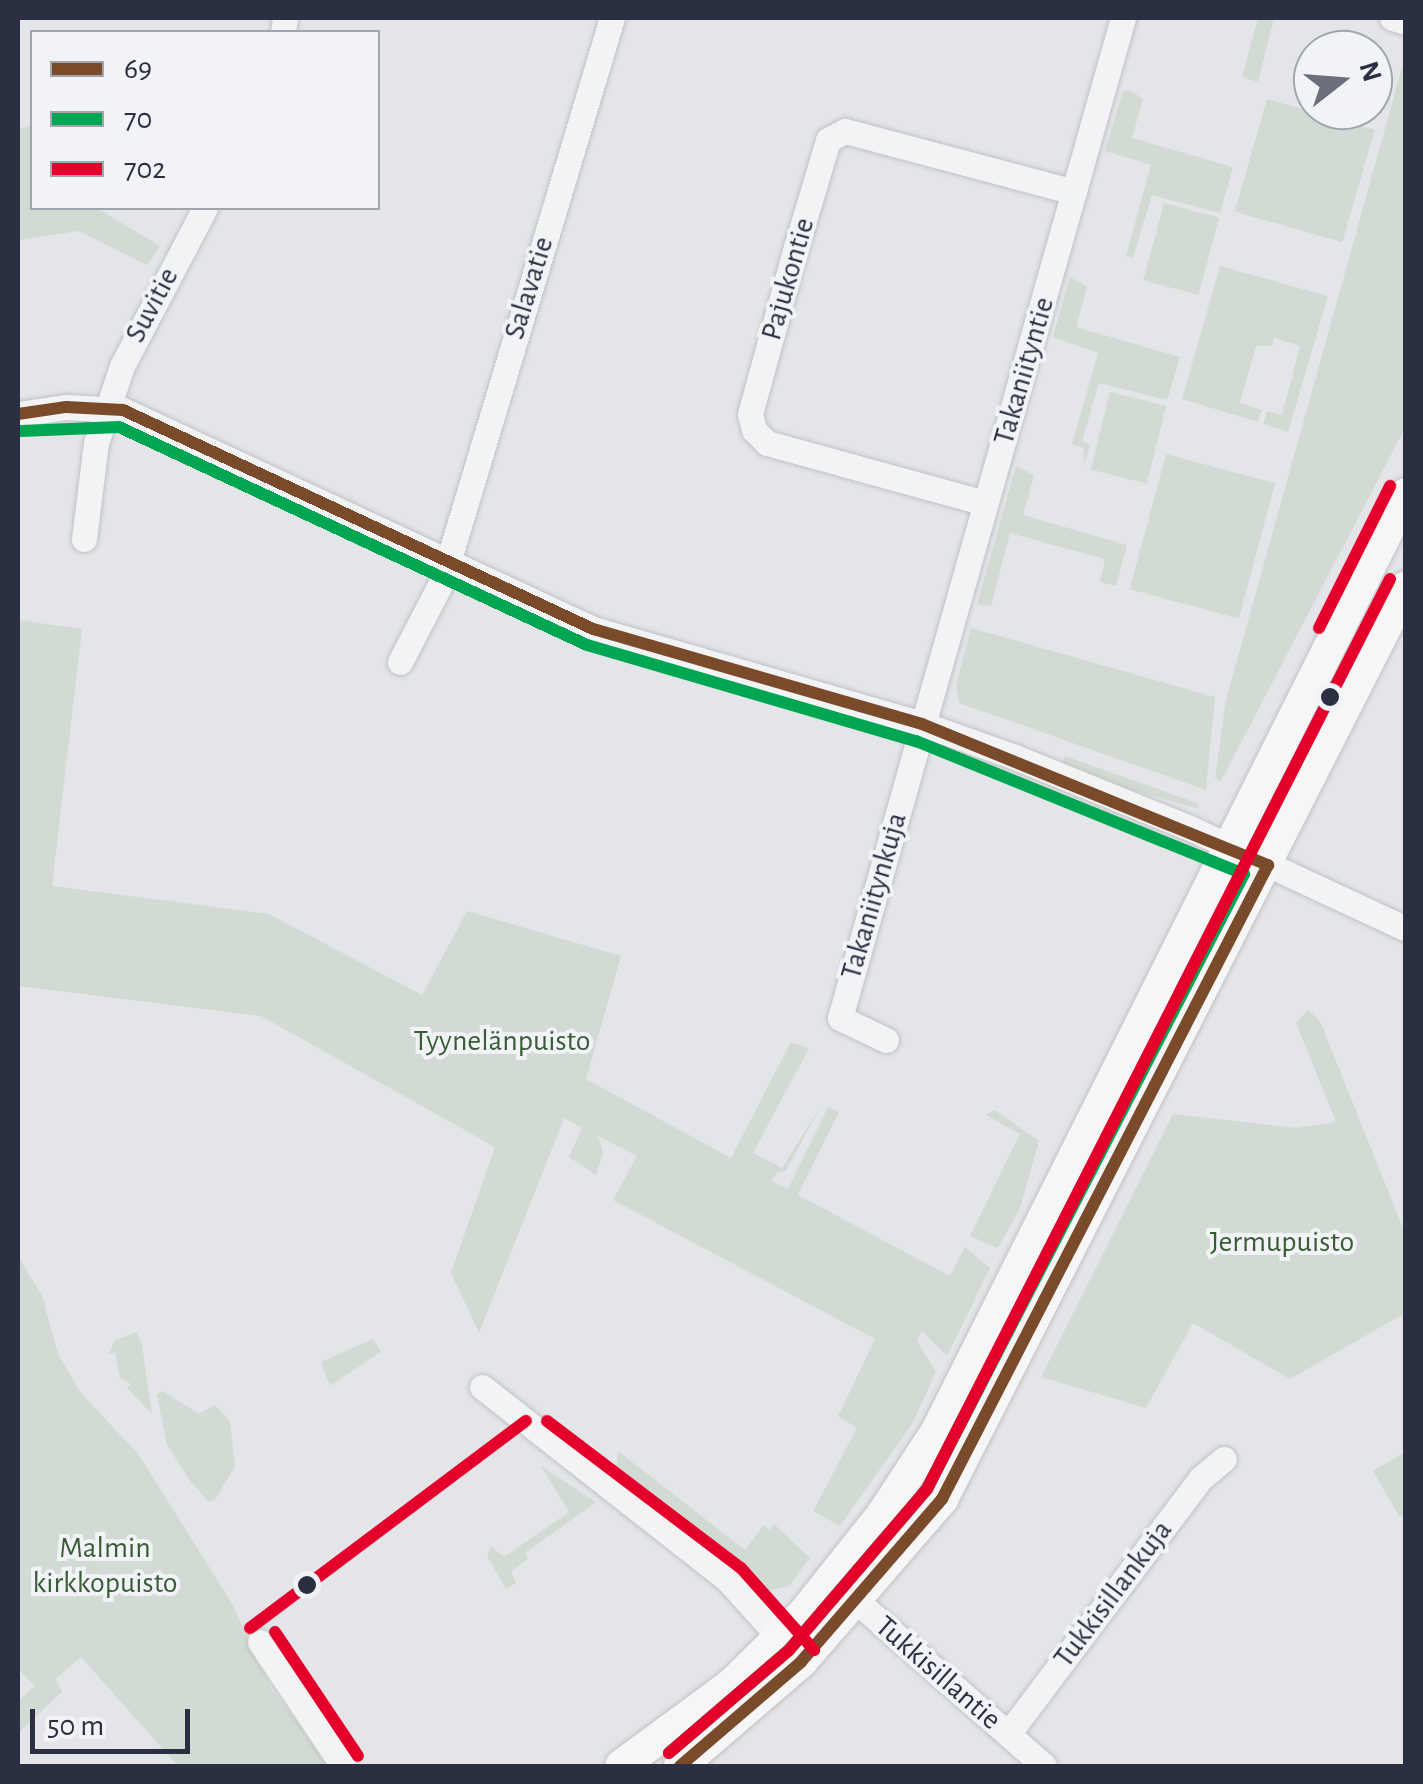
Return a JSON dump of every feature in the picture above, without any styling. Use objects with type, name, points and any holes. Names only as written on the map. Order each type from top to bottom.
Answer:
[{"type":"main road","points":[[680,1766],[791,1650],[833,1579],[937,1431],[1406,494]]},
{"type":"main road","points":[[621,1766],[658,1756],[857,1602],[950,1484],[1406,587]]},
{"type":"street","name":"Salavatie","points":[[400,662],[447,559],[612,18]]},
{"type":"street","name":"Takaniityntie","points":[[922,724],[1123,18]]},
{"type":"street","points":[[1392,18],[1406,22]]},
{"type":"street","name":"Pajukontie","points":[[986,503],[767,443],[754,430],[750,414],[796,246],[828,140],[844,131],[1074,192]]},
{"type":"street","name":"Suvitie","points":[[84,539],[96,443],[126,354],[204,210]]},
{"type":"street","points":[[18,414],[108,407],[160,424],[593,628],[922,724],[1230,848],[1406,929]]},
{"type":"street","name":"Takaniitynkuja","points":[[886,1040],[840,1018],[922,724]]},
{"type":"street","points":[[482,1386],[729,1581],[791,1650]]},
{"type":"street","name":"Tukkisillankuja","points":[[1008,1734],[1200,1479],[1224,1459]]},
{"type":"street","name":"Tukkisillantie","points":[[833,1579],[1044,1766]]},
{"type":"street","points":[[260,1642],[343,1766]]},
{"type":"green space","points":[[1258,18],[1274,18],[1258,82],[1242,77]]},
{"type":"green space","points":[[1405,57],[1405,428],[1221,781],[1215,778],[1226,700],[1385,130],[1393,130],[1393,100]]},
{"type":"green space","points":[[1130,90],[1143,99],[1132,138],[1233,167],[1220,213],[1152,195],[1133,258],[1126,256],[1151,165],[1105,151],[1123,91]]},
{"type":"green space","points":[[1267,99],[1293,106],[1293,130],[1375,130],[1342,242],[1235,211]]},
{"type":"green space","points":[[30,126],[30,210],[100,210],[160,246],[147,265],[79,231],[18,240],[18,128]]},
{"type":"green space","points":[[1164,203],[1219,218],[1198,295],[1143,280]]},
{"type":"green space","points":[[1220,266],[1328,296],[1288,432],[1263,424],[1267,411],[1282,415],[1300,346],[1274,338],[1272,346],[1256,346],[1240,403],[1262,410],[1258,422],[1182,399]]},
{"type":"green space","points":[[1070,277],[1087,287],[1076,327],[1180,357],[1167,400],[1099,383],[1082,441],[1090,444],[1084,467],[1084,448],[1072,444],[1098,353],[1053,337]]},
{"type":"green space","points":[[1110,392],[1166,406],[1147,484],[1091,470]]},
{"type":"green space","points":[[1166,454],[1275,483],[1239,618],[1130,589]]},
{"type":"green space","points":[[1016,466],[1034,475],[1023,515],[1127,545],[1116,586],[1100,582],[1105,559],[1010,533],[991,606],[977,605]]},
{"type":"green space","name":"Tyynelänpuisto","points":[[18,620],[82,629],[52,886],[269,914],[422,995],[467,911],[621,956],[586,1079],[731,1158],[791,1042],[809,1048],[753,1153],[782,1168],[822,1104],[786,1171],[777,1172],[772,1181],[788,1189],[828,1107],[839,1112],[798,1195],[950,1276],[965,1247],[990,1268],[947,1356],[922,1331],[917,1341],[936,1372],[912,1424],[840,1526],[813,1511],[857,1428],[838,1416],[875,1339],[613,1200],[637,1156],[598,1136],[603,1153],[596,1175],[569,1157],[582,1128],[564,1118],[479,1333],[451,1273],[495,1147],[261,1016],[18,986]]},
{"type":"green space","points":[[971,628],[1215,697],[1206,790],[959,703],[956,685]]},
{"type":"green space","points":[[1065,756],[1197,803],[1199,809],[1126,788],[1063,762]]},
{"type":"green space","name":"Jermupuisto","points":[[1308,1010],[1320,1021],[1405,1233],[1405,1313],[1290,1379],[1193,1323],[1146,1408],[1041,1377],[1173,1114],[1296,1128],[1336,1122],[1296,1023]]},
{"type":"green space","points":[[1134,1063],[1140,1066],[1105,1159],[942,1473],[894,1540],[884,1532]]},
{"type":"green space","points":[[995,1110],[1039,1141],[1019,1211],[998,1248],[970,1236],[1020,1134],[986,1115]]},
{"type":"green space","name":"Malmin kirkkopuisto","points":[[18,1256],[42,1296],[58,1354],[81,1393],[139,1455],[231,1602],[272,1690],[331,1766],[178,1766],[81,1657],[55,1679],[62,1692],[18,1733],[18,1701],[35,1686],[18,1669]]},
{"type":"green space","points":[[136,1332],[142,1345],[152,1414],[127,1388],[131,1384],[120,1378],[115,1353],[109,1354],[114,1341]]},
{"type":"green space","points":[[373,1339],[381,1352],[330,1386],[321,1362]]},
{"type":"green space","points":[[163,1391],[199,1414],[215,1405],[230,1421],[235,1466],[215,1500],[209,1502],[191,1482],[167,1445],[157,1394]]},
{"type":"green space","points":[[618,1451],[745,1550],[764,1525],[770,1530],[774,1524],[810,1558],[789,1586],[769,1591],[739,1561],[616,1470]]},
{"type":"green space","points":[[1405,1452],[1405,1516],[1399,1516],[1373,1471]]},
{"type":"green space","points":[[541,1466],[596,1502],[525,1553],[528,1559],[511,1572],[516,1583],[506,1589],[487,1556],[491,1546],[504,1557],[569,1512]]},
{"type":"transit line","name":"69","points":[[18,414],[66,407],[123,410],[593,629],[922,724],[1268,865],[942,1499],[801,1662],[680,1766]]},
{"type":"transit line","name":"70","points":[[21,431],[119,427],[587,645],[916,741],[1244,874],[927,1489],[789,1650],[669,1753]]},
{"type":"transit line","name":"702","points":[[1319,628],[1390,486]]},
{"type":"transit line","name":"702","points":[[669,1753],[789,1650],[927,1489],[1390,579]]},
{"type":"transit line","name":"702","points":[[250,1628],[526,1421]]},
{"type":"transit line","name":"702","points":[[547,1421],[741,1568],[814,1650]]},
{"type":"transit line","name":"702","points":[[275,1632],[358,1756]]}]
